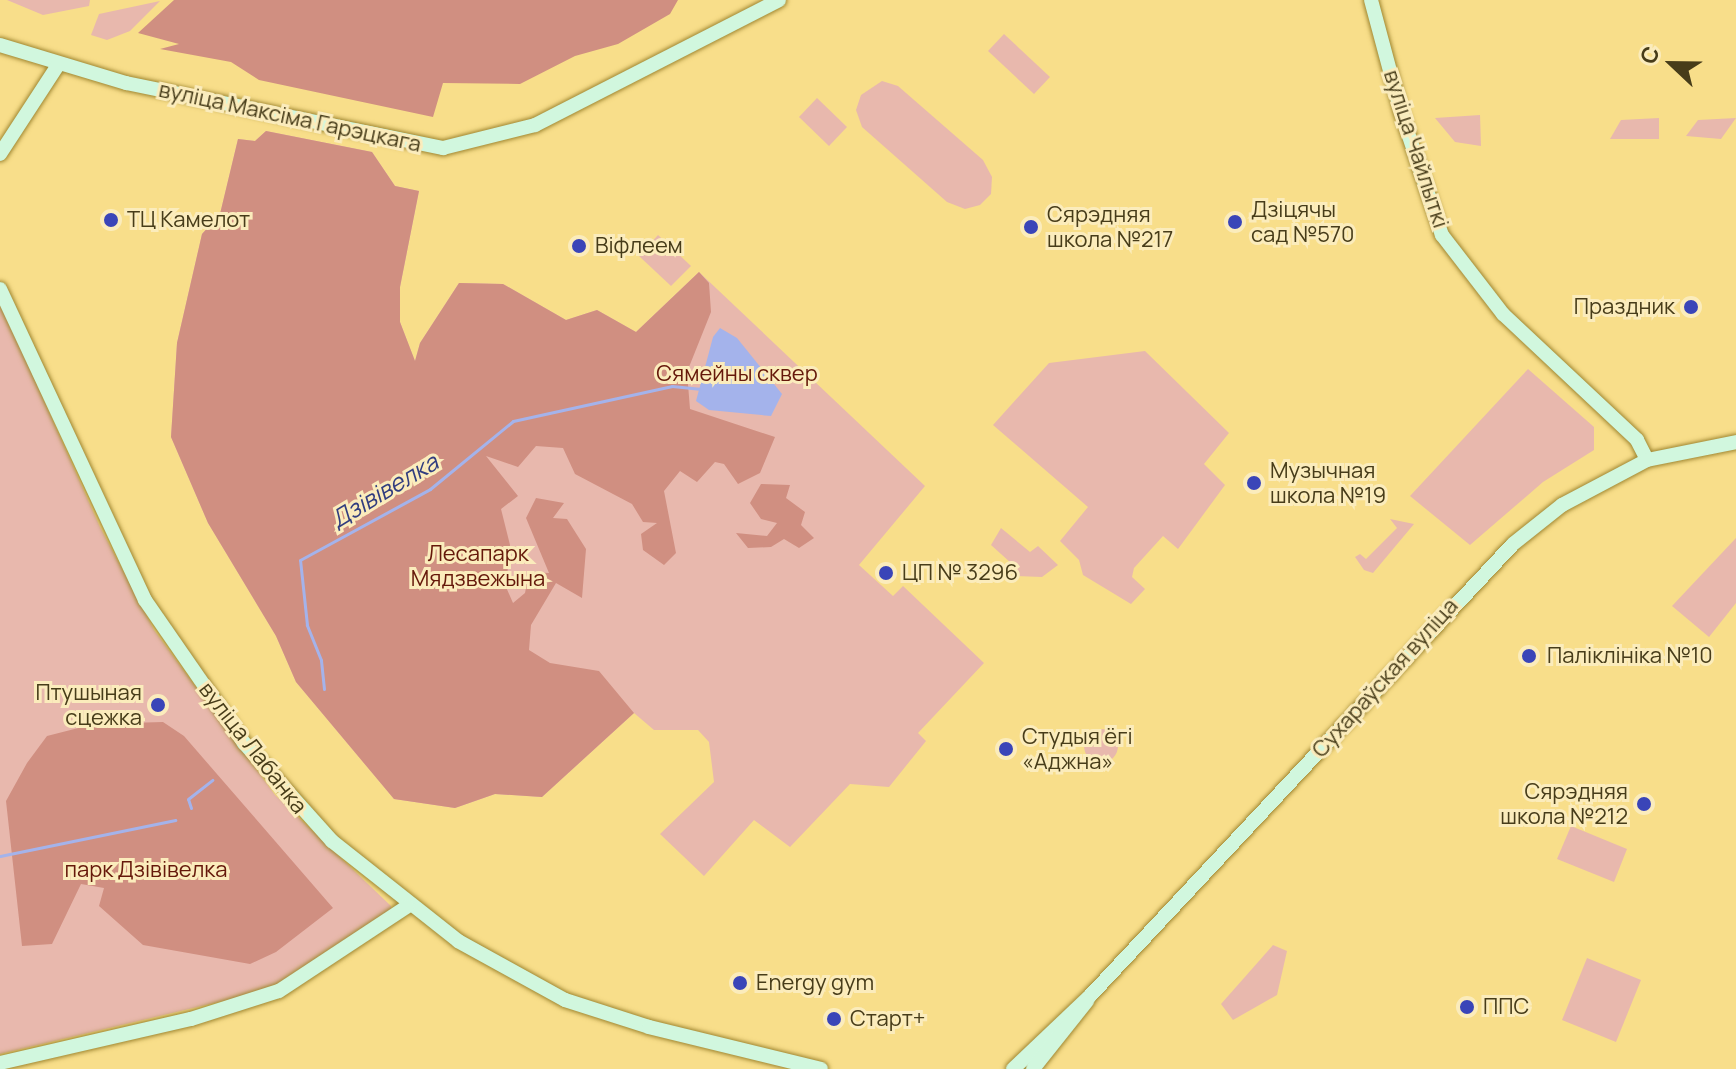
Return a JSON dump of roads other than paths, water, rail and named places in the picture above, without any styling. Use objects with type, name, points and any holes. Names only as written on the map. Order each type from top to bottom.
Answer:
[{"type":"main road","name":"вуліца Максіма Гарэцкага","points":[[58,65],[271,116],[443,148],[535,125],[779,0]]},
{"type":"main road","name":"вуліца Чайлыткі","points":[[1371,0],[1401,112],[1442,235],[1503,314],[1637,440],[1647,460]]},
{"type":"main road","points":[[0,45],[58,65],[0,154]]},
{"type":"main road","name":"вуліца Лабанка","points":[[0,289],[109,530],[175,647],[282,791],[408,906],[506,971],[565,1000],[649,1027],[821,1069]]},
{"type":"main road","name":"Сухараўская вуліца","points":[[1013,1069],[1089,997],[1484,571],[1562,505],[1647,460],[1736,442]]},
{"type":"main road","points":[[0,1063],[191,1019],[279,991],[408,906]]},
{"type":"main road","name":"Сухараўская вуліца","points":[[1040,1066],[1077,1019],[1089,997]]},
{"type":"water","points":[[720,328],[737,338],[782,394],[771,416],[709,410],[696,401],[713,337]]},
{"type":"waterway","name":"Дзівівелка","points":[[324,689],[321,660],[307,625],[300,560],[430,489],[513,421],[672,386],[699,389]]},
{"type":"waterway","name":"Дзівівелка","points":[[191,808],[188,799],[212,780]]},
{"type":"waterway","name":"Дзівівелка","points":[[0,856],[175,820]]},
{"type":"place","name":"ТЦ Камелот","points":[[111,220]]},
{"type":"place","name":"Дзіцячы сад №570","points":[[1235,222]]},
{"type":"place","name":"Сярэдняя школа №217","points":[[1031,227]]},
{"type":"place","name":"Віфлеем","points":[[579,246]]},
{"type":"place","name":"Праздник","points":[[1691,307]]},
{"type":"place","name":"Музычная школа №19","points":[[1254,483]]},
{"type":"place","name":"ЦП № 3296","points":[[886,573]]},
{"type":"place","name":"Паліклініка №10","points":[[1529,656]]},
{"type":"place","name":"Птушыная сцежка","points":[[158,705]]},
{"type":"place","name":"Студыя ёгі «Аджна»","points":[[1006,749]]},
{"type":"place","name":"Сярэдняя школа №212","points":[[1644,804]]},
{"type":"place","name":"Energy gym","points":[[740,983]]},
{"type":"place","name":"ППС","points":[[1467,1007]]},
{"type":"place","name":"Старт+","points":[[834,1019]]},
{"type":"park label","name":"Сямейны сквер","points":[[737,374]]},
{"type":"park label","name":"Лесапарк Мядзвежына","points":[[478,566]]},
{"type":"park label","name":"парк Дзівівелка","points":[[146,870]]}]
